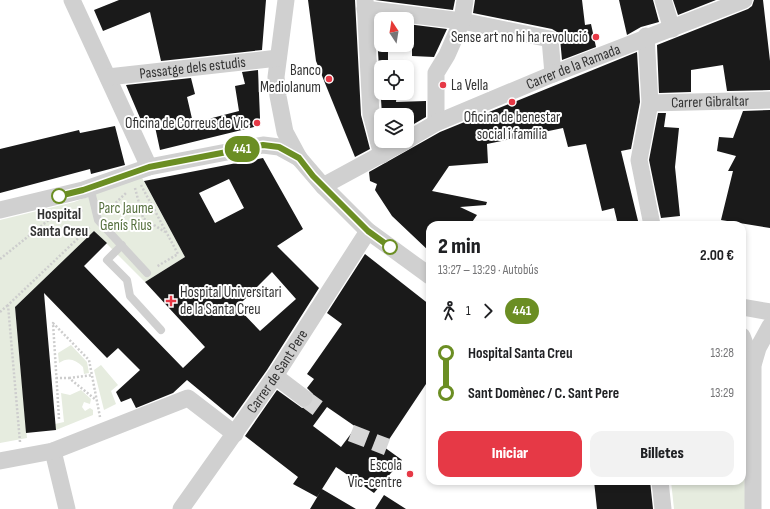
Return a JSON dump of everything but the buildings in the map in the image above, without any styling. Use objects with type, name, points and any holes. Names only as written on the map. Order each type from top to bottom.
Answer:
[{"type":"street","points":[[72,0],[108,77],[144,174]]},
{"type":"street","points":[[286,0],[276,77],[285,132],[299,158],[323,186],[368,231],[426,273]]},
{"type":"street","points":[[436,123],[436,73],[447,54],[462,21],[465,0]]},
{"type":"street","points":[[663,0],[672,29]]},
{"type":"street","name":"Carrer de la Ramada","points":[[414,136],[436,123],[553,74],[646,36],[672,29],[741,1]]},
{"type":"street","points":[[382,155],[371,114],[365,4],[462,21],[550,39],[553,74]]},
{"type":"street","points":[[646,36],[650,103],[639,160],[651,221]]},
{"type":"street","name":"Passatge dels estudis","points":[[108,77],[278,58]]},
{"type":"street","name":"Carrer Gibraltar","points":[[650,103],[770,100]]},
{"type":"street","points":[[263,145],[273,132],[281,114]]},
{"type":"street","points":[[0,210],[263,145],[279,147],[299,158]]},
{"type":"street","name":"Carrer de la Ramada","points":[[323,186],[394,148]]},
{"type":"street","name":"Carrer de Sant Pere","points":[[181,509],[276,376],[368,231]]},
{"type":"street","points":[[746,307],[767,310]]},
{"type":"street","points":[[753,509],[753,365],[758,348],[770,326]]},
{"type":"street","points":[[746,347],[753,365]]},
{"type":"street","points":[[276,376],[304,398]]},
{"type":"street","points":[[0,461],[53,451],[188,398],[235,434]]},
{"type":"street","points":[[53,451],[67,509]]},
{"type":"street","points":[[660,485],[663,509]]},
{"type":"lane","points":[[90,187],[98,220],[147,273]]},
{"type":"lane","points":[[122,245],[107,260],[127,280],[130,296],[161,330]]},
{"type":"path","points":[[144,174],[166,233],[178,254],[147,273]]},
{"type":"path","points":[[0,312],[134,186],[143,218],[166,233]]},
{"type":"path","points":[[0,259],[51,218],[115,203]]},
{"type":"path","points":[[8,305],[22,457]]},
{"type":"path","points":[[59,419],[53,322],[90,360],[98,413],[107,430]]},
{"type":"path","points":[[56,378],[92,375]]},
{"type":"path","points":[[69,378],[97,400]]},
{"type":"green space","name":"Parc Jaume Genís Rius","points":[[141,176],[185,257],[145,282],[94,231],[15,307],[27,438],[0,443],[0,220],[74,202]]},
{"type":"green space","points":[[71,345],[87,362],[89,373],[84,374],[83,367],[77,362],[71,360],[65,360],[59,363],[58,353]]},
{"type":"green space","points":[[101,365],[118,385],[111,391],[116,404],[104,410],[94,370]]},
{"type":"green space","points":[[81,390],[91,399],[90,404],[84,402],[82,407],[85,411],[90,408],[93,410],[93,415],[56,430],[55,424],[64,422],[61,393],[70,395]]},
{"type":"green space","points":[[671,485],[745,485],[745,509],[674,509]]},
{"type":"tunnel","points":[[304,398],[323,412]]},
{"type":"tunnel","points":[[351,433],[387,447]]},
{"type":"bus line","name":"441","points":[[59,196],[83,190],[149,167],[263,145],[279,147],[299,158],[313,176],[368,231],[390,247]]},
{"type":"place","name":"Sense art no hi ha revolució","points":[[596,37]]},
{"type":"place","name":"Banco Mediolanum","points":[[329,79]]},
{"type":"place","name":"La Vella","points":[[443,85]]},
{"type":"place","name":"Oficina de benestar social i família","points":[[512,102]]},
{"type":"place","name":"Oficina de Correus de Vic","points":[[257,123]]},
{"type":"place","name":"Hospital Santa Creu","points":[[59,196]]},
{"type":"place","name":"Hospital Universitari de la Santa Creu","points":[[171,301]]},
{"type":"place","name":"Escola Vic-centre","points":[[410,474]]}]
